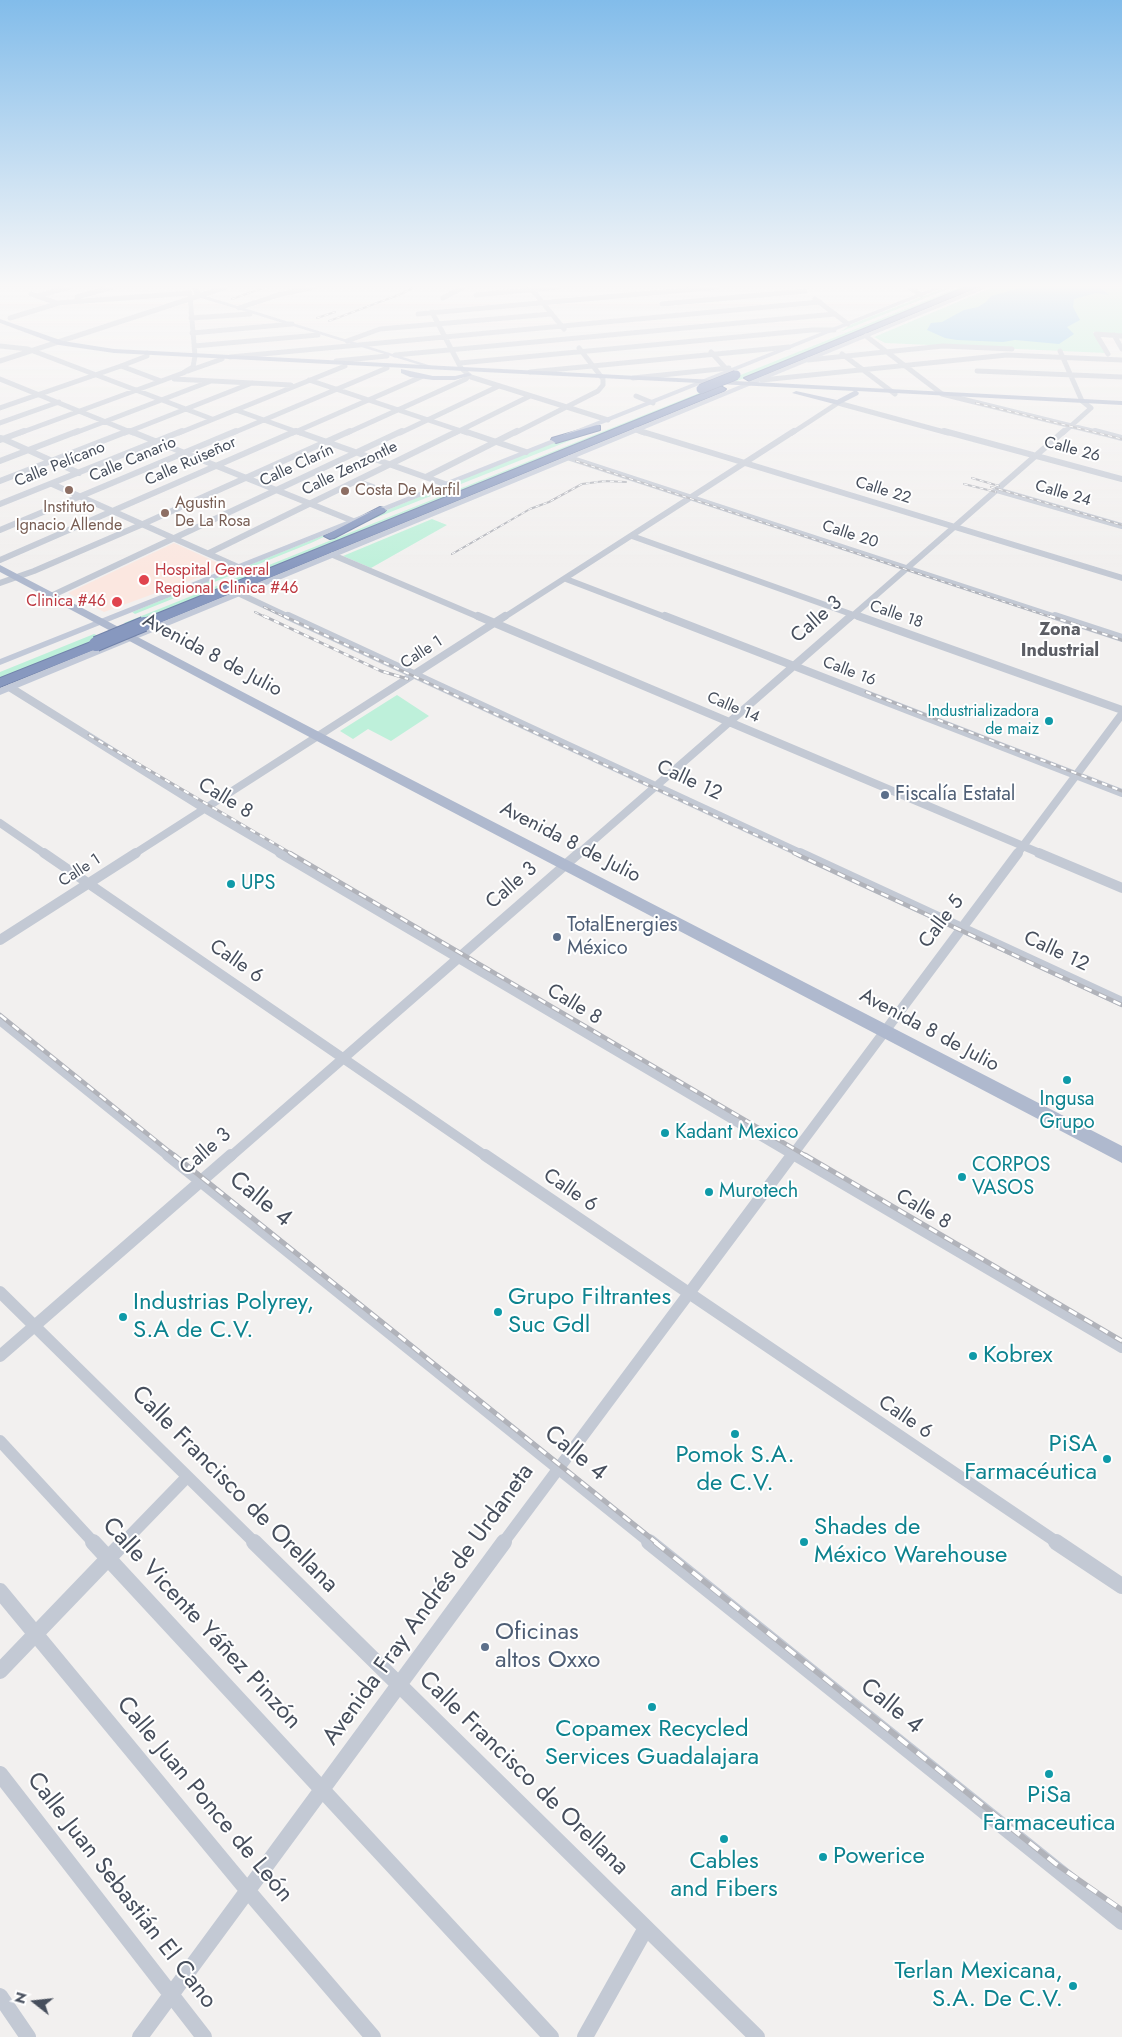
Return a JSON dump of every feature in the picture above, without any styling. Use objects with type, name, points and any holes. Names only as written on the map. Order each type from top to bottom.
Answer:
[{"type":"highway","points":[[0,669],[81,633],[131,616],[632,417],[709,382]]},
{"type":"highway","points":[[5,685],[144,624],[622,429],[721,389],[753,382]]},
{"type":"highway","points":[[556,440],[632,417]]},
{"type":"highway","points":[[566,459],[622,429]]},
{"type":"highway","points":[[316,543],[380,510]]},
{"type":"highway","points":[[299,561],[407,525]]},
{"type":"main road","points":[[666,382],[703,385],[752,382]]},
{"type":"main road","points":[[674,382],[703,385]]},
{"type":"main road","points":[[0,692],[5,685],[41,676],[753,382]]},
{"type":"main road","name":"Calle 26","points":[[753,382],[838,404]]},
{"type":"main road","points":[[754,382],[960,398],[1086,403]]},
{"type":"main road","points":[[81,633],[101,621],[238,566],[556,440],[703,385]]},
{"type":"main road","name":"Calle 1","points":[[838,404],[853,391]]},
{"type":"main road","points":[[892,393],[942,394],[1122,405]]},
{"type":"main road","name":"Avenida 8 de Julio","points":[[0,568],[319,737],[1122,1155]]},
{"type":"main road","points":[[0,662],[94,629],[111,640],[41,676]]},
{"type":"street","points":[[7,382],[353,521]]},
{"type":"street","points":[[0,408],[76,382]]},
{"type":"street","points":[[115,382],[212,419]]},
{"type":"street","points":[[1,439],[158,382]]},
{"type":"street","points":[[0,461],[208,382]]},
{"type":"street","points":[[233,382],[295,386]]},
{"type":"street","name":"Calle Pelícano","points":[[0,504],[304,382]]},
{"type":"street","points":[[315,382],[526,452]]},
{"type":"street","name":"Calle Canario","points":[[0,530],[354,382]]},
{"type":"street","name":"Calle Ruiseñor","points":[[0,560],[410,382]]},
{"type":"street","points":[[0,583],[34,572],[454,382]]},
{"type":"street","points":[[482,382],[605,421]]},
{"type":"street","points":[[426,477],[598,391],[603,385],[603,382]]},
{"type":"street","points":[[878,382],[892,393]]},
{"type":"street","points":[[926,382],[942,394],[1122,438]]},
{"type":"street","points":[[1074,382],[1086,403]]},
{"type":"street","points":[[0,481],[252,383]]},
{"type":"street","name":"Calle Clarín","points":[[52,595],[498,387]]},
{"type":"street","points":[[636,396],[653,403]]},
{"type":"street","name":"Calle Zenzontle","points":[[209,553],[528,398]]},
{"type":"street","points":[[0,423],[59,402]]},
{"type":"street","name":"Calle 3","points":[[0,1356],[1071,426],[1091,408],[1086,403]]},
{"type":"street","name":"Calle 26","points":[[838,404],[1122,479]]},
{"type":"street","name":"Calle 1","points":[[0,940],[838,404]]},
{"type":"street","points":[[236,410],[445,484]]},
{"type":"street","name":"Calle 22","points":[[636,430],[1122,578]]},
{"type":"street","points":[[1,439],[79,473]]},
{"type":"street","name":"Calle 20","points":[[566,459],[692,498],[1122,643]]},
{"type":"street","points":[[356,481],[373,488]]},
{"type":"street","points":[[52,484],[238,566]]},
{"type":"street","name":"Calle 24","points":[[996,490],[1122,526]]},
{"type":"street","name":"Calle 18","points":[[632,536],[1122,710]]},
{"type":"street","name":"Calle 14","points":[[333,555],[1122,888]]},
{"type":"street","name":"Calle 20","points":[[905,569],[1122,638]]},
{"type":"street","name":"Calle 16","points":[[566,579],[794,665],[1122,793]]},
{"type":"street","name":"Calle 12","points":[[237,595],[1122,1002]]},
{"type":"street","name":"Calle 8","points":[[5,685],[206,809],[1122,1347]]},
{"type":"street","name":"Calle 5","points":[[793,1155],[1122,714]]},
{"type":"street","name":"Calle 6","points":[[0,823],[689,1295],[1122,1586]]},
{"type":"street","name":"Calle 4","points":[[0,1020],[1122,1922]]},
{"type":"street","name":"Avenida Fray Andrés de Urdaneta","points":[[140,2037],[558,1469],[793,1155]]},
{"type":"street","name":"Calle Francisco de Orellana","points":[[0,1292],[399,1687],[757,2037]]},
{"type":"street","name":"Calle Vicente Yáñez Pinzón","points":[[0,1441],[551,2037]]},
{"type":"street","points":[[0,1671],[187,1477]]},
{"type":"street","name":"Calle Juan Ponce de León","points":[[0,1591],[248,1891],[373,2037]]},
{"type":"street","name":"Calle Juan Sebastián El Cano","points":[[0,1774],[204,2037]]},
{"type":"street","points":[[586,2037],[646,1928]]},
{"type":"street","points":[[0,1996],[28,2037]]},
{"type":"shaded area","name":"Hospital General Regional Clinica #46","points":[[174,543],[227,567],[104,612],[68,593]]},
{"type":"green space","points":[[714,387],[723,387],[132,626],[124,623]]},
{"type":"green space","points":[[599,429],[343,531],[382,512],[558,440]]},
{"type":"green space","points":[[432,519],[447,525],[371,568],[343,556]]},
{"type":"green space","points":[[349,525],[311,543],[135,614],[132,612]]},
{"type":"green space","points":[[94,634],[103,638],[0,680],[0,672]]},
{"type":"green space","points":[[397,695],[429,716],[391,741],[368,729],[353,739],[340,731]]},
{"type":"railway","points":[[976,403],[1122,439]]},
{"type":"railway","points":[[576,461],[1054,618]]},
{"type":"railway","points":[[972,478],[999,486]]},
{"type":"railway","points":[[452,554],[530,509],[549,502],[582,484],[605,481],[626,482]]},
{"type":"railway","points":[[964,484],[996,492]]},
{"type":"railway","points":[[991,487],[1122,525]]},
{"type":"railway","points":[[264,607],[287,618]]},
{"type":"railway","points":[[255,612],[267,618]]},
{"type":"railway","points":[[264,616],[381,671],[408,679]]},
{"type":"railway","points":[[284,616],[797,854]]},
{"type":"railway","points":[[1050,616],[1122,640]]},
{"type":"railway","points":[[866,692],[1122,791]]},
{"type":"railway","points":[[89,735],[292,854]]},
{"type":"railway","points":[[290,853],[808,1157]]},
{"type":"railway","points":[[794,853],[1122,1005]]},
{"type":"railway","points":[[0,1015],[176,1157]]},
{"type":"railway","points":[[174,1155],[657,1543]]},
{"type":"railway","points":[[805,1155],[1122,1341]]},
{"type":"railway","points":[[655,1542],[1056,1864],[1122,1910]]},
{"type":"place","name":"Instituto Ignacio Allende","points":[[69,490]]},
{"type":"place","name":"Costa De Marfil","points":[[345,491]]},
{"type":"place","name":"Agustin De La Rosa","points":[[165,513]]},
{"type":"place","name":"Hospital General Regional Clinica #46","points":[[144,580]]},
{"type":"place","name":"Clinica #46","points":[[117,602]]},
{"type":"place","name":"Industrializadora de maiz","points":[[1049,721]]},
{"type":"place","name":"Fiscalía Estatal","points":[[885,795]]},
{"type":"place","name":"UPS","points":[[231,884]]},
{"type":"place","name":"TotalEnergies México","points":[[557,937]]},
{"type":"place","name":"Ingusa Grupo","points":[[1067,1080]]},
{"type":"place","name":"Kadant Mexico","points":[[665,1133]]},
{"type":"place","name":"CORPOS VASOS","points":[[962,1177]]},
{"type":"place","name":"Murotech","points":[[709,1192]]},
{"type":"place","name":"Grupo Filtrantes Suc Gdl","points":[[498,1312]]},
{"type":"place","name":"Industrias Polyrey, S.A de C.V.","points":[[123,1317]]},
{"type":"place","name":"Kobrex","points":[[973,1356]]},
{"type":"place","name":"Pomok S.A. de C.V.","points":[[735,1434]]},
{"type":"place","name":"PiSA Farmacéutica","points":[[1107,1459]]},
{"type":"place","name":"Shades de México Warehouse","points":[[804,1542]]},
{"type":"place","name":"Oficinas altos Oxxo","points":[[485,1647]]},
{"type":"place","name":"Copamex Recycled Services Guadalajara","points":[[652,1707]]},
{"type":"place","name":"PiSa Farmaceutica","points":[[1049,1774]]},
{"type":"place","name":"Cables and Fibers","points":[[724,1839]]},
{"type":"place","name":"Powerice","points":[[823,1857]]},
{"type":"place","name":"Terlan Mexicana, S.A. De C.V.","points":[[1073,1986]]},
{"type":"district","name":"Zona Industrial","points":[[1060,641]]}]
